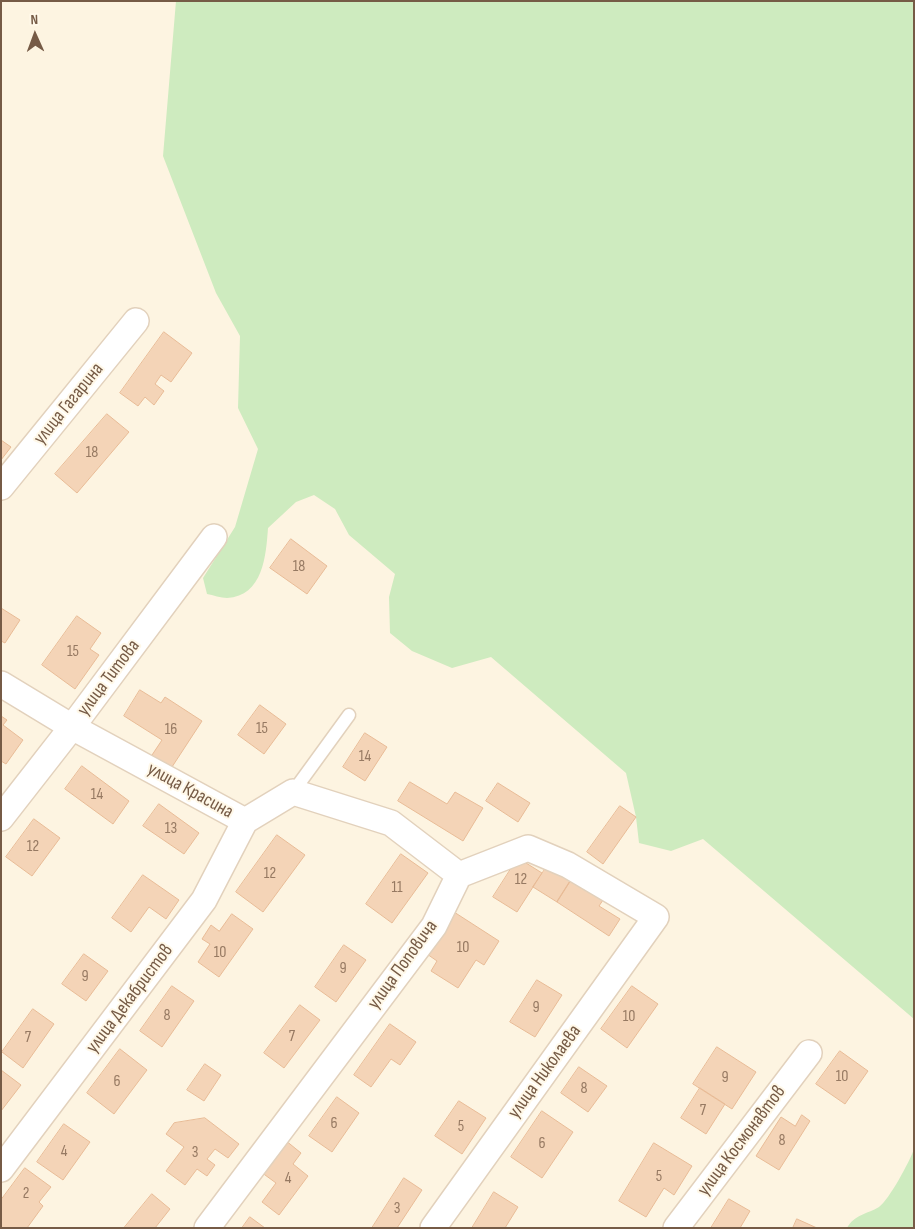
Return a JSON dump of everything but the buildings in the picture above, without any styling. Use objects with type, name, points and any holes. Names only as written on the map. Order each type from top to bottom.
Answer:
[{"type":"street","name":"улица Гагарина","points":[[1,487],[136,322]]},
{"type":"street","name":"улица Титова","points":[[1,818],[72,727],[214,537]]},
{"type":"street","name":"улица Красина","points":[[1,684],[72,727],[245,821],[292,792]]},
{"type":"street","points":[[292,792],[391,823],[459,875]]},
{"type":"street","name":"улица Декабристов","points":[[1,1169],[204,900],[245,821]]},
{"type":"street","name":"улица Николаева","points":[[433,1228],[656,917],[568,865],[528,848],[459,875]]},
{"type":"street","name":"улица Поповича","points":[[207,1228],[434,926],[459,875]]},
{"type":"street","name":"улица Космонавтов","points":[[676,1228],[809,1053]]},
{"type":"lane","points":[[292,792],[349,715]]},
{"type":"green space","points":[[176,1],[914,1],[914,1019],[703,839],[671,851],[639,843],[636,817],[626,773],[491,657],[452,668],[412,651],[390,633],[389,597],[395,574],[349,535],[335,509],[314,495],[296,502],[268,528],[264,562],[255,582],[248,590],[239,596],[227,598],[207,594],[203,578],[235,527],[258,449],[238,408],[240,336],[216,293],[163,156]]},
{"type":"green space","points":[[914,1149],[914,1228],[847,1228],[857,1217],[879,1207],[883,1203],[899,1180]]}]
